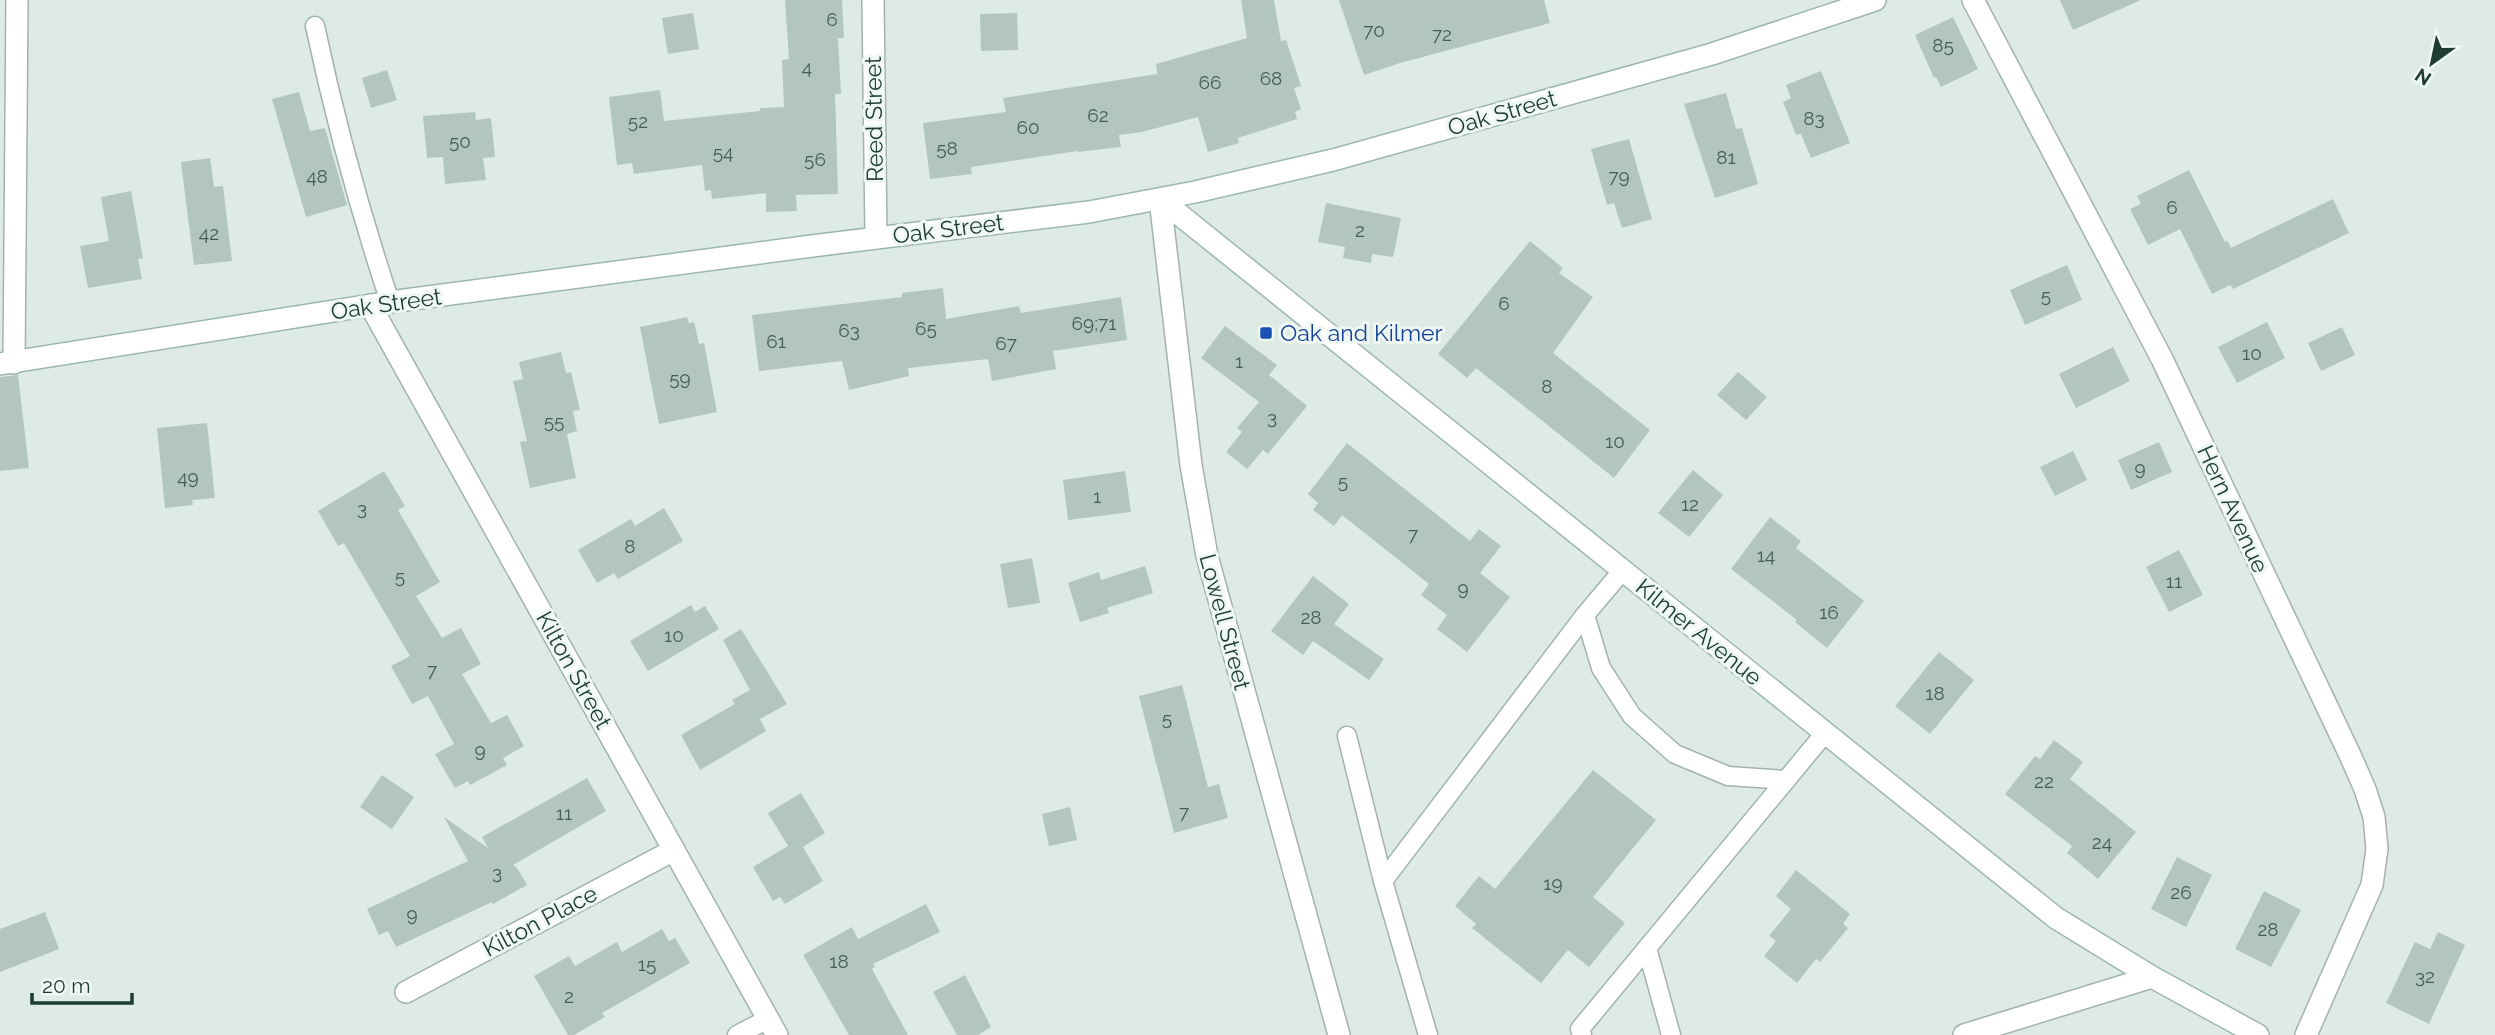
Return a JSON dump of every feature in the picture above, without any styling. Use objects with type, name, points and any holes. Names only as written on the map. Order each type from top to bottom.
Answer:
[{"type":"street","points":[[7,364],[17,0]]},
{"type":"street","name":"Reed Street","points":[[873,0],[876,238]]},
{"type":"street","name":"Oak Street","points":[[7,364],[380,304],[1089,212],[1160,199],[1333,160],[1712,54],[1875,0]]},
{"type":"street","name":"Hern Avenue","points":[[1973,0],[2162,359],[2350,755],[2370,803],[2376,831],[2372,885],[2306,1035]]},
{"type":"street","name":"Kilmer Avenue","points":[[1160,199],[2056,918],[2152,977],[2258,1035]]},
{"type":"street","name":"Lowell Street","points":[[1160,199],[1188,439],[1206,556],[1339,1035]]},
{"type":"street","name":"Kilton Street","points":[[380,304],[772,1027]]},
{"type":"street","name":"Kilton Place","points":[[406,992],[674,850]]},
{"type":"street","points":[[1964,1035],[2152,977]]},
{"type":"lane","points":[[315,26],[331,103],[367,234],[380,304]]},
{"type":"lane","points":[[1383,881],[1585,615],[1623,570]]},
{"type":"lane","points":[[1585,615],[1601,668],[1613,687],[1632,716],[1675,754],[1728,776],[1786,780]]},
{"type":"lane","points":[[1582,1035],[1580,1029],[1825,733]]},
{"type":"lane","points":[[1347,736],[1383,881],[1429,1035]]},
{"type":"lane","points":[[1647,948],[1671,1035]]},
{"type":"lane","points":[[737,1035],[772,1027]]},
{"type":"building","points":[[785,0],[842,0],[844,38],[838,38],[841,94],[835,94],[838,194],[796,195],[797,211],[766,212],[766,193],[712,199],[711,190],[705,191],[702,165],[634,174],[632,163],[617,165],[609,97],[660,90],[664,121],[784,107],[782,60],[789,59]]},
{"type":"building","points":[[1241,0],[1274,0],[1281,41],[1286,40],[1301,86],[1294,88],[1301,109],[1295,112],[1297,119],[1238,138],[1239,143],[1208,152],[1198,117],[1142,132],[1119,135],[1121,147],[971,167],[972,174],[930,179],[923,123],[1006,112],[1003,98],[1157,74],[1156,64],[1247,38]]},
{"type":"building","points":[[1339,0],[1544,0],[1550,23],[1364,75]]},
{"type":"building","points":[[2060,0],[2141,0],[2073,30]]},
{"type":"building","points":[[693,13],[699,49],[668,54],[662,18]]},
{"type":"building","points":[[1017,13],[1018,50],[981,51],[980,14]]},
{"type":"building","points":[[1953,17],[1978,69],[1941,87],[1936,77],[1934,78],[1915,35]]},
{"type":"building","points":[[387,70],[397,100],[371,108],[362,78]]},
{"type":"building","points":[[1821,71],[1850,143],[1811,158],[1801,134],[1796,135],[1783,102],[1791,98],[1786,85]]},
{"type":"building","points":[[299,92],[310,131],[325,128],[347,205],[306,217],[272,99]]},
{"type":"building","points":[[1726,93],[1736,129],[1742,128],[1758,184],[1715,198],[1684,104]]},
{"type":"building","points":[[475,112],[476,120],[491,118],[495,157],[483,158],[486,180],[445,184],[443,157],[427,158],[423,116]]},
{"type":"building","points":[[1629,139],[1652,219],[1622,228],[1614,203],[1607,205],[1591,149]]},
{"type":"building","points":[[210,158],[214,187],[223,186],[232,261],[194,265],[181,162]]},
{"type":"building","points":[[2189,170],[2225,242],[2228,241],[2231,248],[2333,199],[2349,233],[2233,289],[2230,285],[2212,294],[2180,229],[2148,245],[2130,209],[2141,204],[2137,196]]},
{"type":"building","points":[[131,191],[143,258],[138,259],[142,279],[88,288],[80,246],[109,241],[101,197]]},
{"type":"building","points":[[1326,203],[1401,218],[1393,257],[1372,254],[1371,263],[1343,258],[1345,247],[1318,242]]},
{"type":"building","points":[[1530,241],[1563,268],[1559,273],[1593,297],[1553,353],[1650,430],[1614,478],[1476,368],[1467,378],[1438,354]]},
{"type":"building","points":[[2067,265],[2082,300],[2025,325],[2010,290]]},
{"type":"building","points":[[943,288],[946,319],[1019,306],[1021,313],[1121,297],[1127,340],[1053,351],[1056,369],[992,381],[988,359],[908,368],[909,376],[849,390],[842,361],[759,371],[752,315],[902,297],[902,293]]},
{"type":"building","points":[[687,317],[689,323],[694,322],[699,344],[704,343],[717,412],[659,424],[640,327]]},
{"type":"building","points":[[2267,322],[2285,358],[2237,383],[2218,347]]},
{"type":"building","points":[[1225,326],[1277,365],[1269,375],[1307,406],[1268,454],[1263,450],[1247,469],[1226,452],[1242,432],[1237,428],[1259,402],[1201,358]]},
{"type":"building","points":[[2342,327],[2355,355],[2321,371],[2308,343]]},
{"type":"building","points":[[2113,347],[2130,381],[2076,408],[2059,374]]},
{"type":"building","points":[[561,352],[566,373],[571,372],[580,410],[573,411],[577,431],[567,434],[576,478],[530,488],[520,442],[527,441],[513,381],[523,379],[519,362]]},
{"type":"building","points":[[1738,372],[1767,397],[1746,420],[1717,395]]},
{"type":"building","points":[[18,375],[29,468],[0,471],[0,377]]},
{"type":"building","points":[[207,423],[215,498],[192,500],[193,505],[165,508],[157,428]]},
{"type":"building","points":[[2159,442],[2172,472],[2131,490],[2118,460]]},
{"type":"building","points":[[1347,443],[1470,541],[1479,529],[1501,546],[1480,573],[1510,597],[1467,652],[1437,629],[1447,615],[1421,595],[1429,584],[1342,515],[1334,526],[1313,510],[1318,503],[1308,494]]},
{"type":"building","points":[[2073,451],[2087,480],[2055,496],[2040,467]]},
{"type":"building","points":[[1693,470],[1723,495],[1689,537],[1658,513]]},
{"type":"building","points":[[384,471],[405,506],[398,510],[440,582],[416,596],[442,638],[461,628],[481,664],[462,674],[491,723],[507,715],[524,746],[503,758],[507,765],[470,785],[468,781],[455,788],[435,754],[454,744],[428,696],[412,704],[391,666],[410,656],[344,543],[338,546],[318,511]]},
{"type":"building","points":[[1125,471],[1131,512],[1068,520],[1063,480]]},
{"type":"building","points":[[664,508],[683,541],[618,579],[614,573],[597,583],[578,550],[631,519],[635,526]]},
{"type":"building","points":[[1770,517],[1801,541],[1796,548],[1864,601],[1827,648],[1795,622],[1797,620],[1731,569]]},
{"type":"building","points":[[2179,550],[2203,595],[2169,612],[2146,567]]},
{"type":"building","points":[[1032,558],[1040,603],[1008,608],[1000,564]]},
{"type":"building","points":[[1145,566],[1153,593],[1107,608],[1109,613],[1080,622],[1068,583],[1099,572],[1101,580]]},
{"type":"building","points":[[1313,576],[1349,604],[1334,624],[1384,659],[1369,680],[1313,641],[1303,655],[1271,631]]},
{"type":"building","points":[[691,605],[695,612],[705,606],[719,629],[648,671],[630,641]]},
{"type":"building","points":[[741,629],[787,704],[760,719],[766,731],[700,770],[681,735],[735,704],[732,700],[750,690],[723,640]]},
{"type":"building","points":[[1939,652],[1974,680],[1930,734],[1895,706]]},
{"type":"building","points":[[1182,685],[1208,787],[1219,784],[1228,818],[1174,833],[1139,696]]},
{"type":"building","points":[[2054,740],[2083,762],[2070,779],[2136,832],[2098,879],[2067,853],[2072,846],[2005,794],[2035,756],[2040,759]]},
{"type":"building","points":[[1593,770],[1656,820],[1593,897],[1625,923],[1589,967],[1568,950],[1541,983],[1472,928],[1476,924],[1455,906],[1479,876],[1495,889]]},
{"type":"building","points":[[382,775],[414,797],[392,829],[360,807]]},
{"type":"building","points":[[587,778],[606,811],[513,865],[527,885],[493,904],[492,902],[396,947],[388,931],[379,935],[367,909],[468,861],[444,817],[488,848],[482,837]]},
{"type":"building","points":[[801,793],[825,833],[803,847],[823,881],[785,904],[780,897],[773,901],[753,867],[788,846],[768,813]]},
{"type":"building","points":[[1070,807],[1077,840],[1049,846],[1042,814]]},
{"type":"building","points":[[2177,857],[2212,875],[2186,927],[2151,909]]},
{"type":"building","points":[[1796,870],[1850,914],[1843,924],[1848,928],[1820,962],[1816,959],[1797,983],[1764,956],[1776,941],[1769,936],[1791,909],[1776,896]]},
{"type":"building","points":[[2264,891],[2301,910],[2271,967],[2235,949]]},
{"type":"building","points":[[926,904],[940,932],[873,964],[875,967],[872,969],[908,1035],[849,1035],[803,955],[852,927],[858,939]]},
{"type":"building","points":[[45,912],[59,949],[0,972],[0,929]]},
{"type":"building","points":[[662,929],[669,941],[675,938],[690,963],[602,1013],[605,1017],[574,1035],[568,1035],[534,976],[569,956],[575,966],[617,942],[622,952]]},
{"type":"building","points":[[2438,932],[2465,945],[2429,1024],[2386,1003],[2415,942],[2430,949]]},
{"type":"building","points":[[965,975],[991,1027],[978,1035],[957,1035],[933,992]]},
{"type":"place","name":"Oak and Kilmer","points":[[1266,333]]}]
